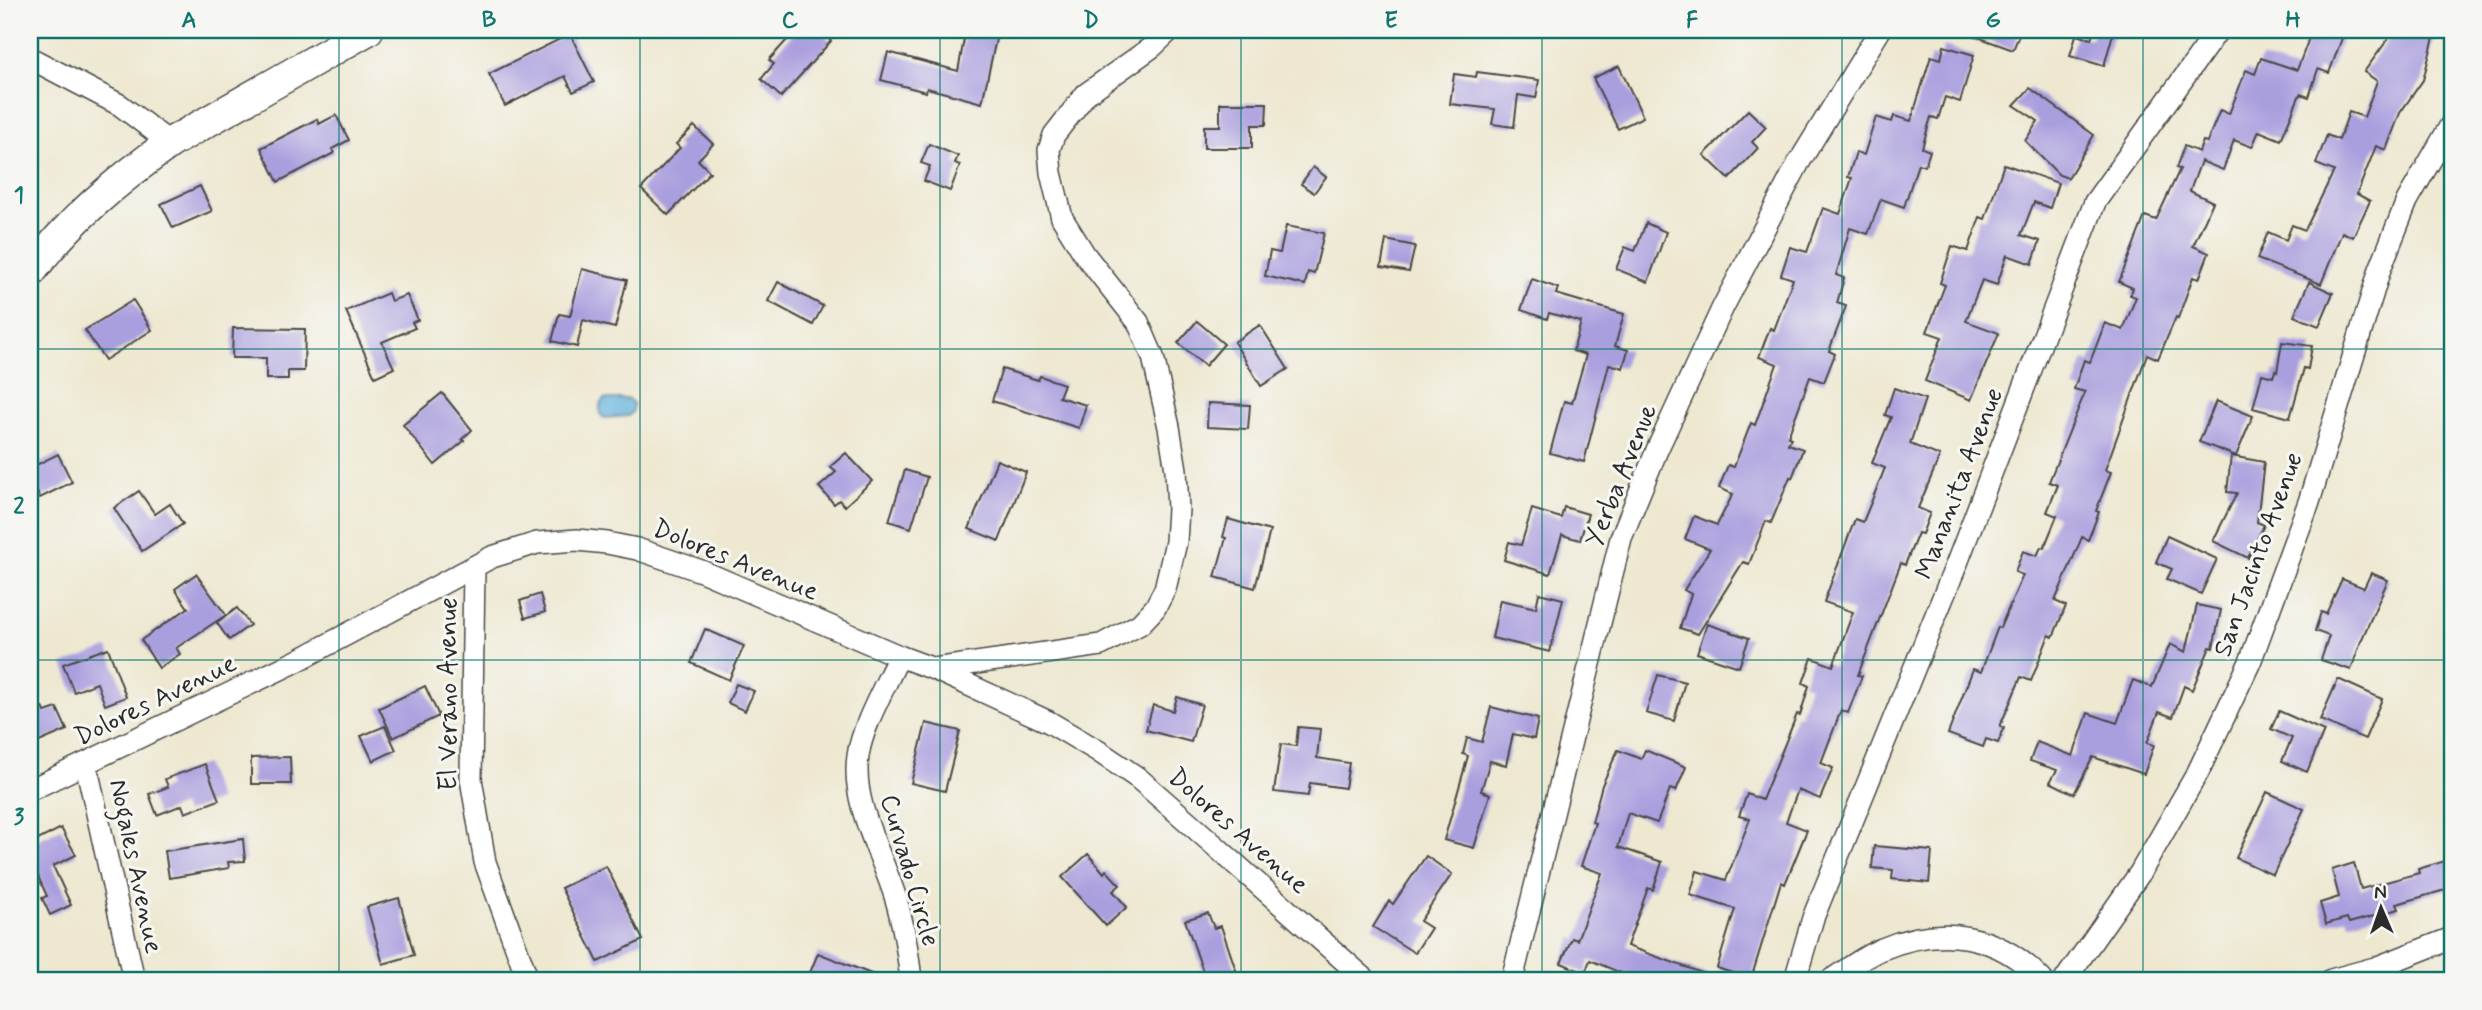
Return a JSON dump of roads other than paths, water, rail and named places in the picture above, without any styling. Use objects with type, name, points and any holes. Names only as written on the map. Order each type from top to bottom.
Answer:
[{"type":"street","points":[[30,273],[77,217],[170,143],[368,30]]},
{"type":"street","points":[[934,669],[1101,645],[1140,624],[1155,608],[1165,589],[1176,542],[1178,509],[1172,448],[1153,357],[1138,322],[1085,256],[1062,218],[1051,173],[1049,150],[1054,135],[1086,94],[1152,47],[1170,30]]},
{"type":"street","name":"Mananita Avenue","points":[[1795,980],[1813,918],[1957,563],[2095,202],[2218,30]]},
{"type":"street","name":"Yerba Avenue","points":[[1512,980],[1621,538],[1657,450],[1723,307],[1798,164],[1872,32]]},
{"type":"street","points":[[30,58],[120,105],[170,143]]},
{"type":"street","name":"San Jacinto Avenue","points":[[2065,980],[2140,873],[2198,772],[2250,662],[2309,502],[2380,269],[2407,201],[2452,123]]},
{"type":"street","name":"Dolores Avenue","points":[[30,790],[295,662],[492,557],[537,543],[577,540],[617,545],[637,549],[704,572],[934,669],[1049,722],[1138,778],[1366,980]]},
{"type":"street","name":"El Verano Avenue","points":[[474,567],[471,779],[485,862],[528,980]]},
{"type":"street","name":"Curvado Circle","points":[[899,656],[864,734],[858,757],[858,781],[862,805],[896,898],[911,980]]},
{"type":"street","name":"Nogales Avenue","points":[[86,764],[134,980]]},
{"type":"street","points":[[1831,980],[1880,949],[1921,936],[1939,934],[1980,939],[2018,960],[2042,980]]},
{"type":"street","points":[[2331,980],[2375,968],[2452,938]]},
{"type":"water","points":[[604,399],[628,399],[633,403],[633,411],[628,416],[604,418],[600,414],[600,404]]}]
